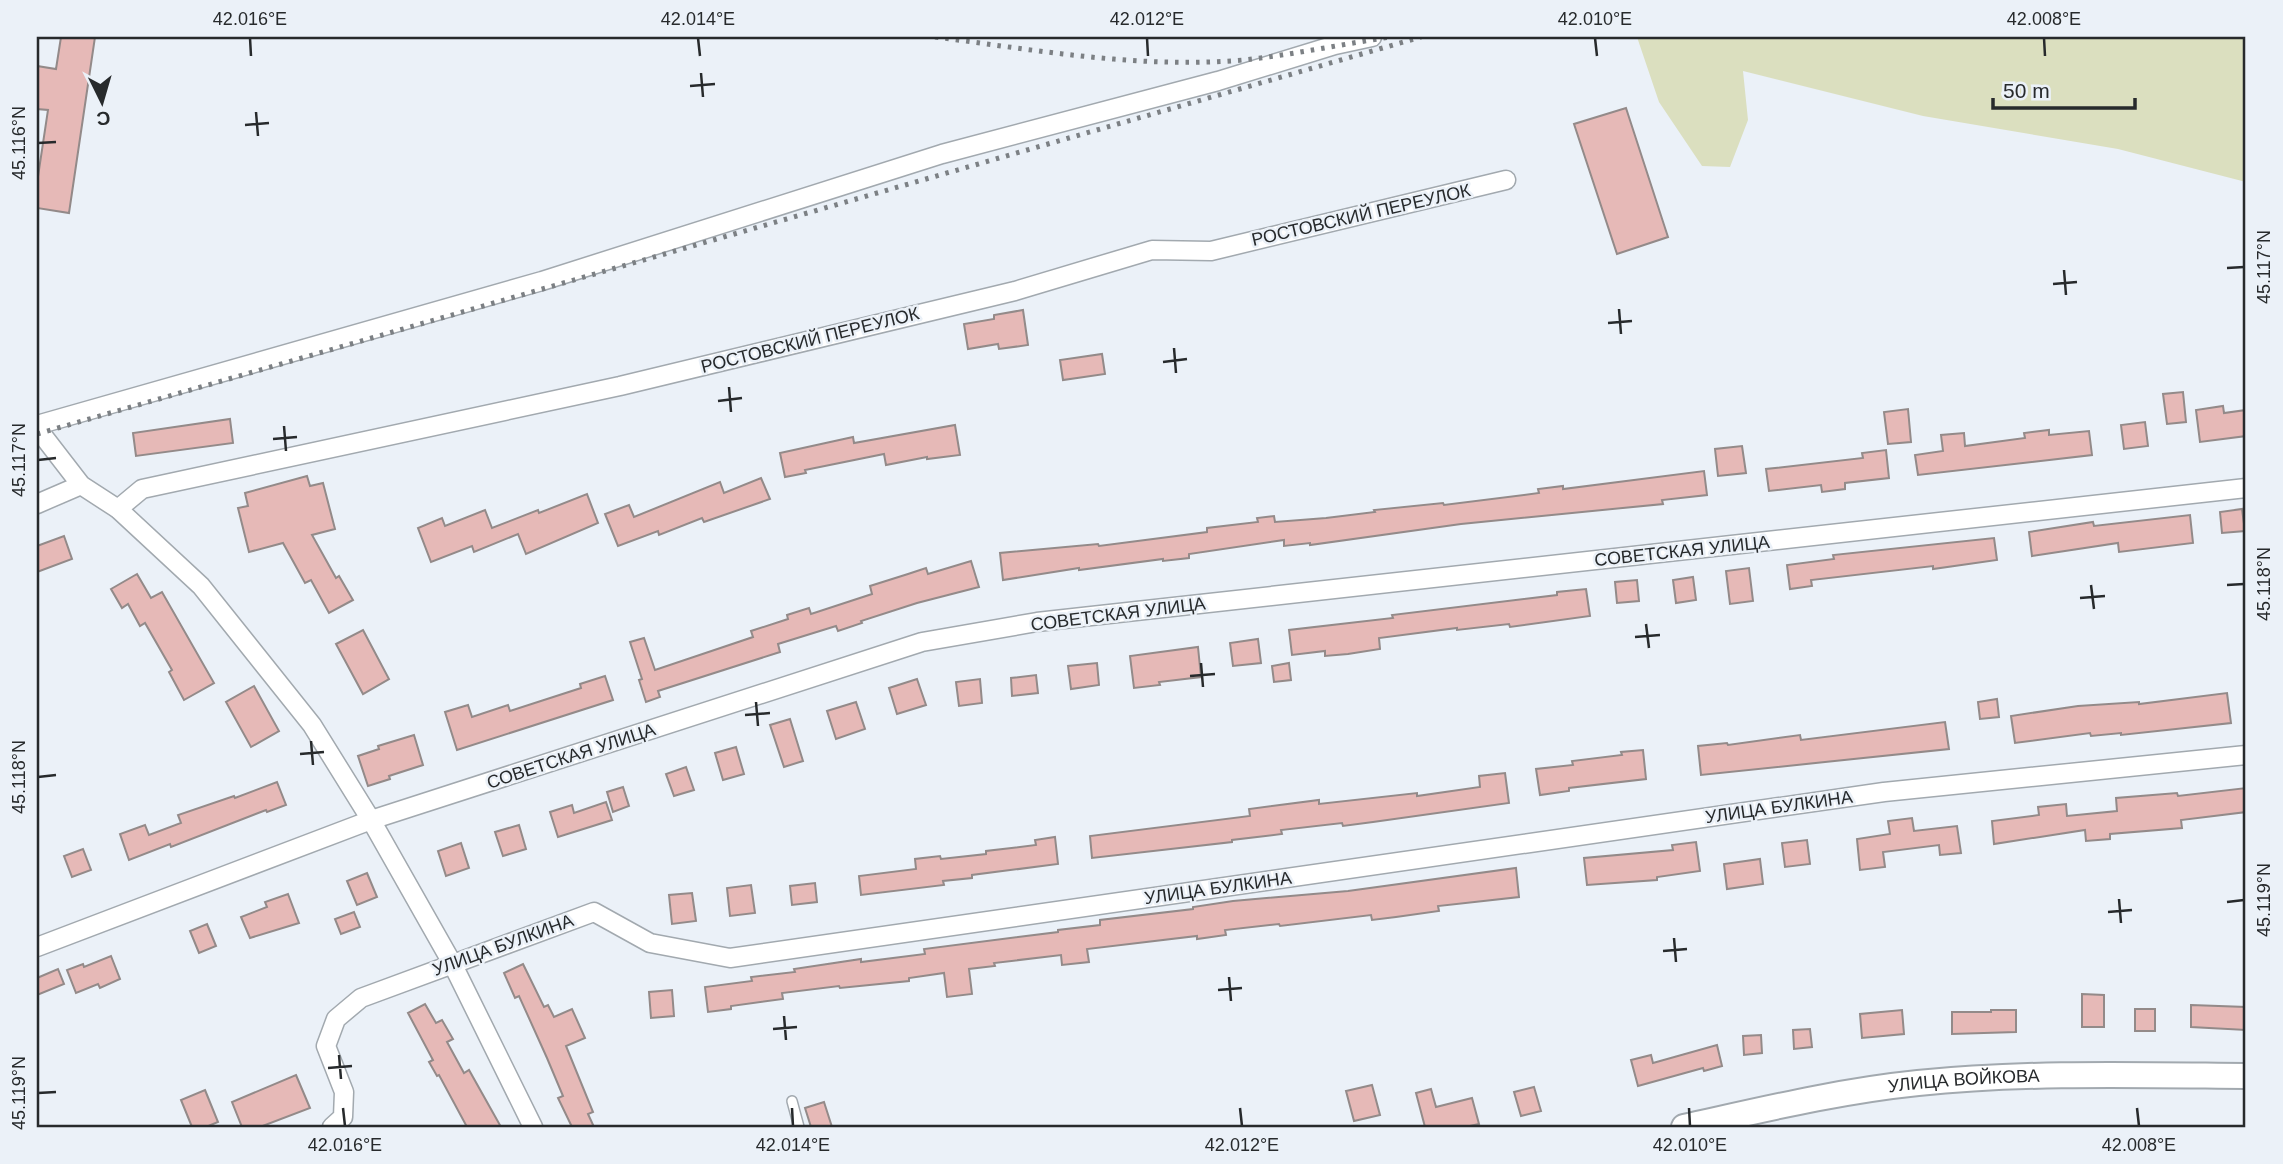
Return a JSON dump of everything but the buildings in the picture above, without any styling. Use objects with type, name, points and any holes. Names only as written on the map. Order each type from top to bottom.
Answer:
[{"type":"main road","name":"УЛИЦА ВОЙКОВА","points":[[1684,1127],[1799,1101],[1918,1083],[2082,1074],[2246,1076]]},
{"type":"street","points":[[533,1127],[452,963],[371,820],[313,725],[201,586],[118,509],[81,485],[37,427],[542,281],[942,154],[1372,37]]},
{"type":"street","name":"РОСТОВСКИЙ ПЕРЕУЛОК","points":[[118,509],[142,489],[620,386],[1014,291],[1153,250],[1211,251],[1506,180]]},
{"type":"street","points":[[37,504],[81,485]]},
{"type":"street","name":"СОВЕТСКАЯ УЛИЦА","points":[[37,947],[371,820],[922,642],[1037,622],[2246,488]]},
{"type":"street","name":"УЛИЦА БУЛКИНА","points":[[332,1127],[343,1117],[344,1092],[326,1046],[335,1019],[361,998],[594,912],[650,943],[730,958],[1884,792],[2246,755]]},
{"type":"lane","points":[[792,1101],[799,1127]]},
{"type":"green space","points":[[1637,37],[2246,37],[2246,182],[2118,149],[1923,116],[1743,71],[1748,120],[1730,167],[1702,166],[1659,102]]},
{"type":"railway","points":[[935,37],[1088,57],[1166,62],[1243,60],[1391,37]]},
{"type":"railway","points":[[37,434],[1421,37]]}]
